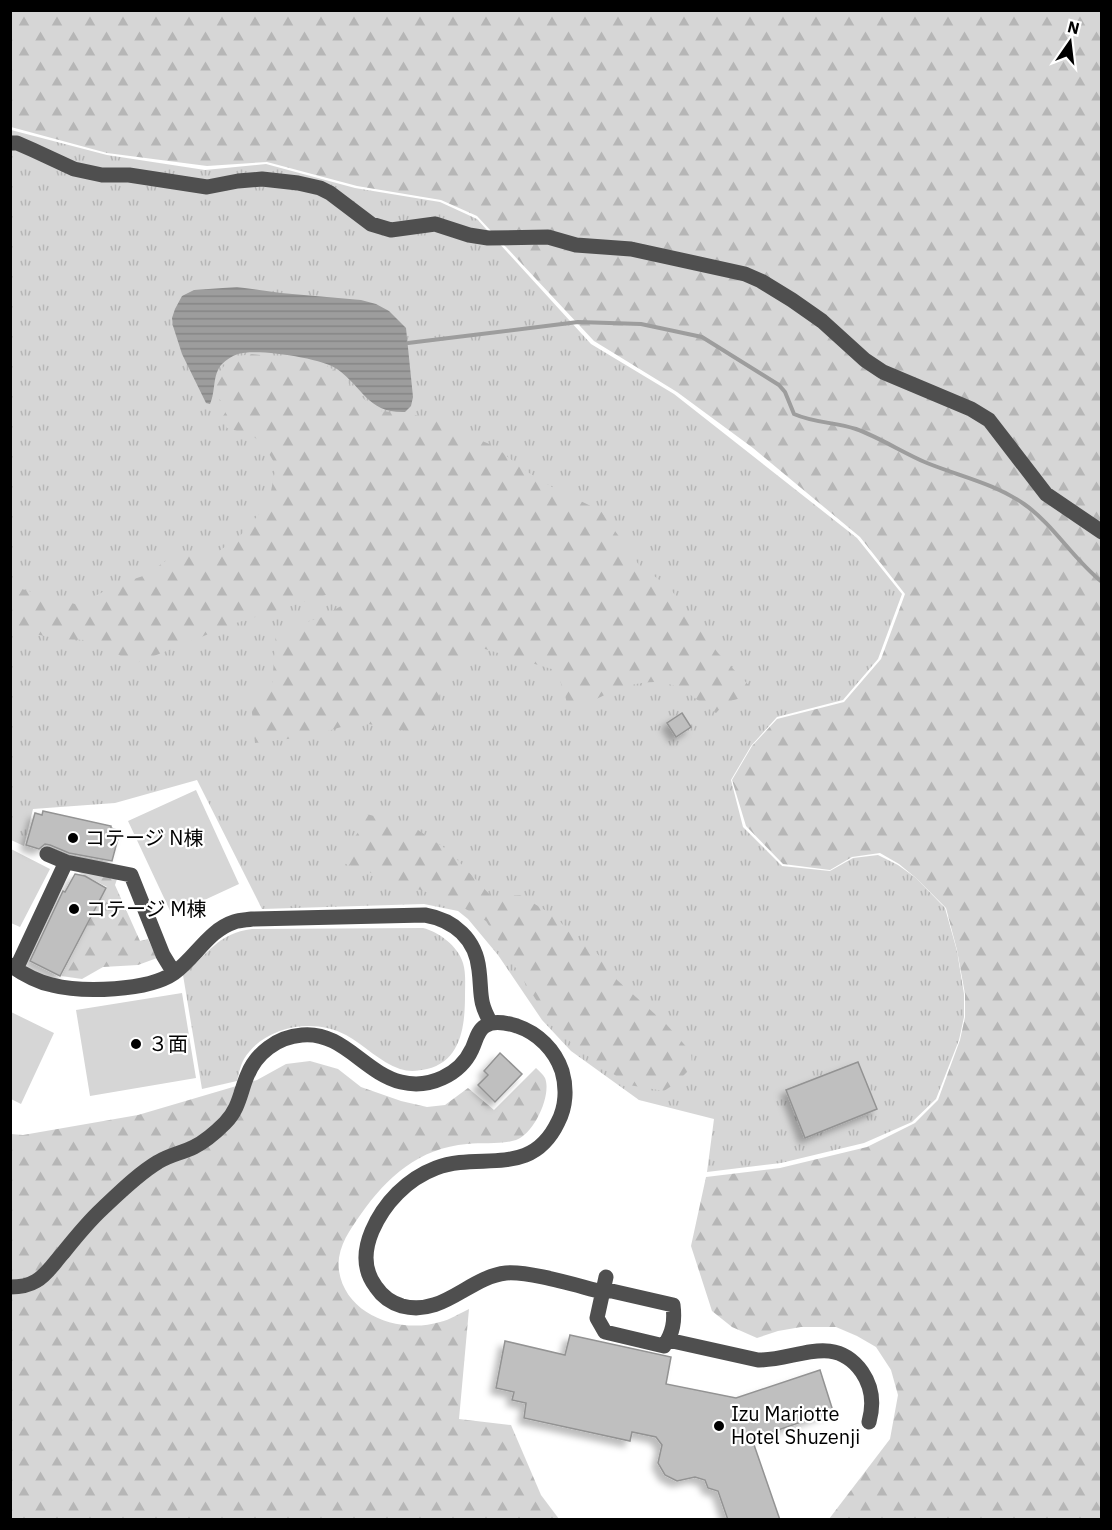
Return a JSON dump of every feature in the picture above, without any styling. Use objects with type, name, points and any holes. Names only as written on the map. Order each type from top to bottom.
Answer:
[{"type":"street","points":[[10,143],[18,143],[74,169],[102,175],[129,175],[207,187],[262,179],[320,188],[371,224],[391,230],[435,224],[469,235],[488,238],[548,237],[587,246],[631,249],[745,274],[769,286],[814,316],[865,360],[883,372],[972,409],[989,420],[1046,494],[1101,532]]},
{"type":"street","points":[[47,855],[66,862],[131,875],[163,956],[174,973]]},
{"type":"street","points":[[66,862],[13,967],[39,981],[72,988],[144,986],[174,973],[209,938],[233,922],[252,919],[424,915],[437,917],[458,929],[474,949],[480,973],[482,1005],[491,1023]]},
{"type":"street","points":[[10,1287],[26,1285],[45,1275],[101,1209],[151,1167],[173,1154],[195,1147],[230,1119],[237,1107],[251,1066],[276,1042],[301,1035],[327,1038],[392,1079],[413,1084],[444,1077],[461,1064],[473,1047],[479,1032],[491,1023],[511,1025],[529,1032],[549,1048],[559,1065],[564,1083],[563,1109],[559,1121],[544,1142],[523,1156],[497,1162],[472,1161],[446,1165],[425,1173],[406,1185],[390,1201],[372,1230],[366,1249],[370,1277],[380,1293],[388,1299],[396,1304],[414,1308],[448,1300],[484,1279],[502,1273],[521,1273],[604,1286],[673,1305],[674,1323],[664,1346],[605,1332],[597,1318],[604,1286]]},
{"type":"street","points":[[668,1340],[758,1360],[772,1361],[816,1350],[840,1354],[854,1363],[868,1382],[873,1406],[869,1422]]},
{"type":"green space","points":[[10,11],[1101,11],[1101,1519],[829,1519],[890,1439],[898,1395],[891,1370],[876,1347],[836,1327],[801,1327],[757,1338],[732,1327],[712,1311],[691,1246],[706,1177],[780,1168],[867,1147],[915,1123],[938,1100],[960,1040],[965,1017],[965,994],[946,908],[916,878],[899,864],[880,853],[852,857],[830,870],[783,864],[746,826],[732,780],[752,746],[777,719],[844,702],[881,659],[905,594],[860,537],[753,448],[677,392],[594,341],[477,216],[441,200],[357,186],[267,162],[207,166],[107,153],[11,127]]},
{"type":"green space","points":[[11,130],[107,155],[205,170],[266,164],[355,188],[440,202],[477,219],[591,344],[674,394],[857,538],[902,594],[878,659],[843,700],[777,717],[751,746],[731,780],[743,827],[782,866],[830,871],[853,858],[878,855],[898,865],[916,878],[945,908],[957,951],[964,994],[964,1017],[959,1040],[936,1099],[912,1122],[864,1143],[781,1163],[707,1172],[714,1119],[639,1100],[571,1051],[542,1020],[498,955],[468,919],[458,911],[424,904],[262,909],[197,780],[115,803],[33,809],[24,846],[11,840]]},
{"type":"green space","points":[[252,354],[312,361],[325,365],[336,371],[365,400],[380,411],[430,418],[496,447],[521,468],[552,487],[601,511],[639,565],[669,587],[718,653],[757,694],[726,702],[716,713],[672,685],[648,682],[599,697],[578,708],[567,704],[564,690],[555,670],[475,646],[442,679],[434,730],[411,732],[358,722],[311,736],[255,743],[250,693],[272,686],[276,632],[322,617],[341,606],[342,590],[236,623],[134,664],[111,650],[85,640],[59,639],[11,629],[11,586],[75,604],[116,585],[146,575],[171,557],[213,555],[238,538],[262,511],[271,491],[276,466],[256,438],[227,428],[223,416],[229,407],[215,396],[218,378],[224,366],[235,358]]},
{"type":"green space","points":[[196,790],[239,884],[172,915],[128,821]]},
{"type":"green space","points":[[360,812],[415,828],[449,851],[492,897],[520,895],[556,917],[577,941],[593,948],[617,980],[666,1024],[691,1052],[692,1067],[664,1091],[629,1085],[575,1047],[545,1014],[486,921],[452,901],[337,861],[362,827]]},
{"type":"green space","points":[[11,849],[50,869],[20,927],[11,923]]},
{"type":"green space","points":[[76,871],[118,876],[115,885],[140,941],[148,939],[157,958],[138,965],[103,967],[82,979],[61,976],[107,887]]},
{"type":"green space","points":[[423,928],[441,936],[457,951],[465,971],[464,1018],[459,1040],[448,1058],[439,1065],[417,1071],[400,1069],[346,1035],[319,1027],[304,1026],[276,1032],[253,1048],[244,1059],[237,1081],[202,1089],[183,975],[222,940],[240,931],[252,929]]},
{"type":"green space","name":"３面","points":[[182,993],[196,1078],[90,1096],[76,1010]]},
{"type":"green space","points":[[11,1012],[54,1033],[21,1104],[11,1099]]},
{"type":"green space","points":[[310,1061],[338,1069],[361,1087],[427,1107],[445,1105],[468,1088],[494,1110],[536,1068],[545,1078],[547,1085],[544,1104],[535,1122],[523,1136],[516,1140],[473,1143],[434,1151],[419,1158],[393,1177],[356,1220],[341,1248],[339,1271],[344,1287],[352,1300],[378,1318],[393,1323],[425,1325],[447,1320],[469,1309],[459,1419],[511,1425],[541,1495],[559,1519],[11,1520],[11,1134],[23,1135],[138,1115],[257,1080],[286,1064]]},
{"type":"shaded area","points":[[237,287],[361,300],[389,311],[406,328],[413,397],[411,406],[405,412],[382,408],[367,398],[346,376],[329,365],[304,358],[259,352],[238,354],[222,364],[217,373],[210,404],[206,403],[182,354],[172,318],[182,296],[194,290]]},
{"type":"building","points":[[682,713],[691,727],[676,737],[667,723]]},
{"type":"building","name":"コテージ N棟","points":[[43,811],[111,826],[120,831],[112,861],[69,853],[45,844],[39,849],[26,845],[35,813],[42,815]]},
{"type":"building","name":"コテージ M棟","points":[[75,874],[85,876],[106,888],[60,976],[30,961],[63,891],[65,892]]},
{"type":"building","points":[[500,1053],[522,1074],[495,1102],[478,1085],[488,1075],[484,1071]]},
{"type":"building","points":[[858,1062],[877,1109],[805,1138],[786,1090]]},
{"type":"building","name":"Izu Mariotte Hotel Shuzenji","points":[[570,1335],[671,1357],[666,1384],[736,1398],[820,1370],[833,1411],[752,1439],[780,1520],[728,1520],[718,1491],[708,1488],[705,1480],[695,1477],[677,1481],[665,1475],[658,1463],[662,1445],[656,1437],[632,1432],[630,1441],[524,1418],[526,1403],[512,1400],[514,1392],[496,1388],[505,1341],[565,1355]]},
{"type":"waterway","points":[[408,343],[578,322],[641,324],[702,337],[779,385],[785,392],[794,414],[856,429],[927,463],[1013,497],[1035,512],[1102,582]]},
{"type":"place","name":"コテージ N棟","points":[[73,838]]},
{"type":"place","name":"コテージ M棟","points":[[74,909]]},
{"type":"place","name":"３面","points":[[136,1044]]},
{"type":"place","name":"Izu Mariotte Hotel Shuzenji","points":[[719,1426]]}]
